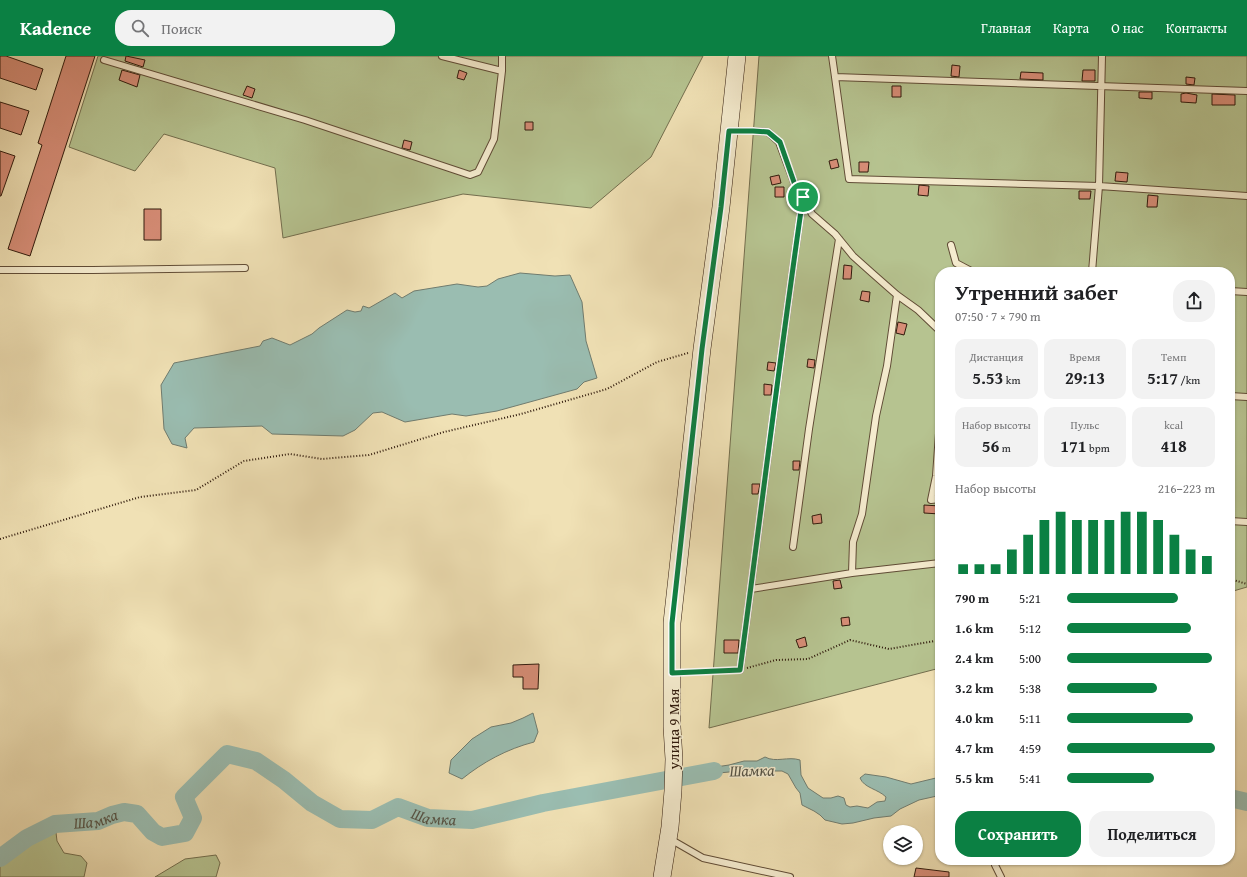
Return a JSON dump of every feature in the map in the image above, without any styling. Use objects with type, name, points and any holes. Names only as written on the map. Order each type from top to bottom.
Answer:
[{"type":"main road","name":"улица 9 Мая","points":[[662,877],[669,838],[673,791],[672,623],[702,349],[721,207],[737,56]]},
{"type":"lane","points":[[442,56],[502,71]]},
{"type":"lane","points":[[104,60],[305,120],[470,174],[478,172],[494,139],[502,71],[502,56]]},
{"type":"lane","points":[[832,56],[849,179],[1099,186],[1247,196]]},
{"type":"lane","points":[[1092,267],[1099,186],[1102,56]]},
{"type":"lane","points":[[835,77],[1247,91]]},
{"type":"lane","points":[[729,131],[768,132],[780,142],[795,185],[812,214],[839,239],[853,256],[897,295],[918,310],[935,325]]},
{"type":"lane","points":[[740,670],[785,321],[803,197]]},
{"type":"lane","points":[[793,548],[809,429],[839,239]]},
{"type":"lane","points":[[951,245],[956,263],[964,267]]},
{"type":"lane","points":[[0,270],[245,268]]},
{"type":"lane","points":[[1235,291],[1247,292]]},
{"type":"lane","points":[[852,573],[853,542],[862,514],[876,416],[887,366],[897,295]]},
{"type":"lane","points":[[1235,396],[1247,397]]},
{"type":"lane","points":[[935,481],[931,500],[935,500]]},
{"type":"lane","points":[[1235,521],[1247,522]]},
{"type":"lane","points":[[751,589],[852,573],[935,564]]},
{"type":"lane","points":[[669,838],[703,858],[790,877]]},
{"type":"lane","points":[[995,865],[1001,877]]},
{"type":"path","points":[[0,539],[140,497],[196,490],[244,461],[290,454],[322,459],[369,455],[444,432],[520,414],[607,389],[657,362],[702,349]]},
{"type":"path","points":[[1235,580],[1247,584]]},
{"type":"path","points":[[672,673],[740,670],[776,660],[808,659],[850,640],[889,649],[935,641]]},
{"type":"green space","points":[[98,56],[703,56],[651,157],[591,208],[463,194],[283,238],[275,168],[164,134],[135,171],[69,147]]},
{"type":"green space","points":[[759,56],[1247,56],[1247,587],[1235,591],[1235,267],[935,267],[935,669],[709,728]]},
{"type":"green space","points":[[55,824],[57,841],[64,853],[81,856],[87,863],[84,877],[0,877],[0,858],[27,838]]},
{"type":"green space","points":[[216,855],[220,863],[216,877],[155,877],[185,859]]},
{"type":"water","points":[[520,273],[555,276],[570,275],[582,302],[586,341],[597,378],[584,382],[577,389],[497,411],[466,416],[452,414],[405,422],[382,412],[373,413],[355,430],[343,436],[272,434],[262,426],[194,428],[185,438],[187,448],[172,444],[164,429],[161,385],[174,363],[260,346],[263,341],[272,338],[290,345],[312,334],[347,310],[355,312],[361,311],[363,306],[369,308],[395,293],[402,298],[414,291],[457,284],[478,287],[487,286],[498,279]]},
{"type":"water","points":[[533,713],[538,732],[534,742],[514,748],[496,757],[478,767],[462,779],[449,773],[451,760],[472,739],[491,727],[511,723]]},
{"type":"water","points":[[765,757],[769,759],[800,760],[801,775],[808,788],[823,798],[838,796],[844,798],[846,805],[850,807],[857,806],[868,808],[877,802],[885,801],[886,797],[862,781],[860,778],[865,774],[886,777],[911,784],[935,778],[935,796],[919,800],[900,809],[891,816],[842,824],[825,820],[814,811],[802,805],[800,793],[788,774],[782,771],[739,771],[709,774],[689,780],[689,771],[702,771],[709,768],[744,761],[757,761]]},
{"type":"building","points":[[0,56],[6,56],[43,69],[36,90],[0,78]]},
{"type":"building","points":[[66,56],[95,56],[30,256],[8,249],[42,145],[38,143]]},
{"type":"building","points":[[126,56],[145,60],[143,67],[125,61]]},
{"type":"building","points":[[952,65],[960,66],[959,77],[951,76]]},
{"type":"building","points":[[122,70],[140,75],[137,87],[119,80]]},
{"type":"building","points":[[459,70],[467,73],[464,80],[457,78]]},
{"type":"building","points":[[1083,70],[1095,70],[1095,81],[1082,81]]},
{"type":"building","points":[[1021,72],[1043,73],[1043,80],[1020,79]]},
{"type":"building","points":[[1186,77],[1195,78],[1194,85],[1186,84]]},
{"type":"building","points":[[247,86],[255,89],[252,98],[243,95]]},
{"type":"building","points":[[892,86],[901,86],[901,97],[892,97]]},
{"type":"building","points":[[1139,92],[1152,92],[1152,99],[1139,98]]},
{"type":"building","points":[[1186,93],[1197,95],[1196,103],[1181,102],[1181,94]]},
{"type":"building","points":[[1212,94],[1235,95],[1235,105],[1212,105]]},
{"type":"building","points":[[0,102],[29,111],[21,135],[0,128]]},
{"type":"building","points":[[525,122],[533,122],[533,130],[525,130]]},
{"type":"building","points":[[404,140],[412,142],[410,150],[402,148]]},
{"type":"building","points":[[0,151],[15,156],[1,196],[0,196]]},
{"type":"building","points":[[837,159],[839,167],[831,169],[829,161]]},
{"type":"building","points":[[859,162],[869,162],[868,172],[859,172]]},
{"type":"building","points":[[1116,172],[1128,173],[1127,182],[1115,181]]},
{"type":"building","points":[[779,175],[781,183],[772,185],[770,177]]},
{"type":"building","points":[[919,185],[929,186],[928,196],[918,195]]},
{"type":"building","points":[[775,187],[784,187],[784,197],[775,197]]},
{"type":"building","points":[[1079,191],[1091,191],[1090,199],[1079,199]]},
{"type":"building","points":[[1148,195],[1158,196],[1157,207],[1147,207]]},
{"type":"building","points":[[144,209],[161,209],[161,240],[144,240]]},
{"type":"building","points":[[844,265],[852,266],[851,279],[843,279]]},
{"type":"building","points":[[862,291],[870,292],[869,302],[860,300]]},
{"type":"building","points":[[898,322],[907,324],[904,335],[896,333]]},
{"type":"building","points":[[808,359],[815,360],[814,368],[807,367]]},
{"type":"building","points":[[768,362],[776,363],[774,371],[767,370]]},
{"type":"building","points":[[764,384],[772,385],[771,395],[764,395]]},
{"type":"building","points":[[793,461],[800,461],[799,470],[793,470]]},
{"type":"building","points":[[752,484],[760,484],[758,494],[752,494]]},
{"type":"building","points":[[924,505],[935,506],[935,514],[924,513]]},
{"type":"building","points":[[821,514],[822,523],[813,524],[812,516]]},
{"type":"building","points":[[840,580],[842,588],[834,589],[833,581]]},
{"type":"building","points":[[849,617],[850,625],[842,626],[841,618]]},
{"type":"building","points":[[805,637],[807,646],[799,648],[796,640]]},
{"type":"building","points":[[724,640],[739,640],[738,653],[724,653]]},
{"type":"building","points":[[539,664],[538,689],[523,689],[523,677],[513,677],[513,665]]},
{"type":"building","points":[[916,868],[949,872],[949,877],[914,877]]},
{"type":"waterway","name":"Шамка","points":[[0,858],[27,838],[55,824],[98,821],[124,812],[137,814],[153,832],[162,837],[185,833],[193,818],[184,797],[227,754],[256,761],[284,780],[312,803],[340,819],[372,820],[398,807],[428,818],[472,820],[543,803],[714,771]]},
{"type":"waterway","name":"Шамка","points":[[1235,799],[1247,802]]},
{"type":"route","points":[[729,131],[768,132],[780,142],[795,185],[803,197],[785,321],[740,670],[672,673],[672,623],[702,349],[721,207],[729,131]]}]
